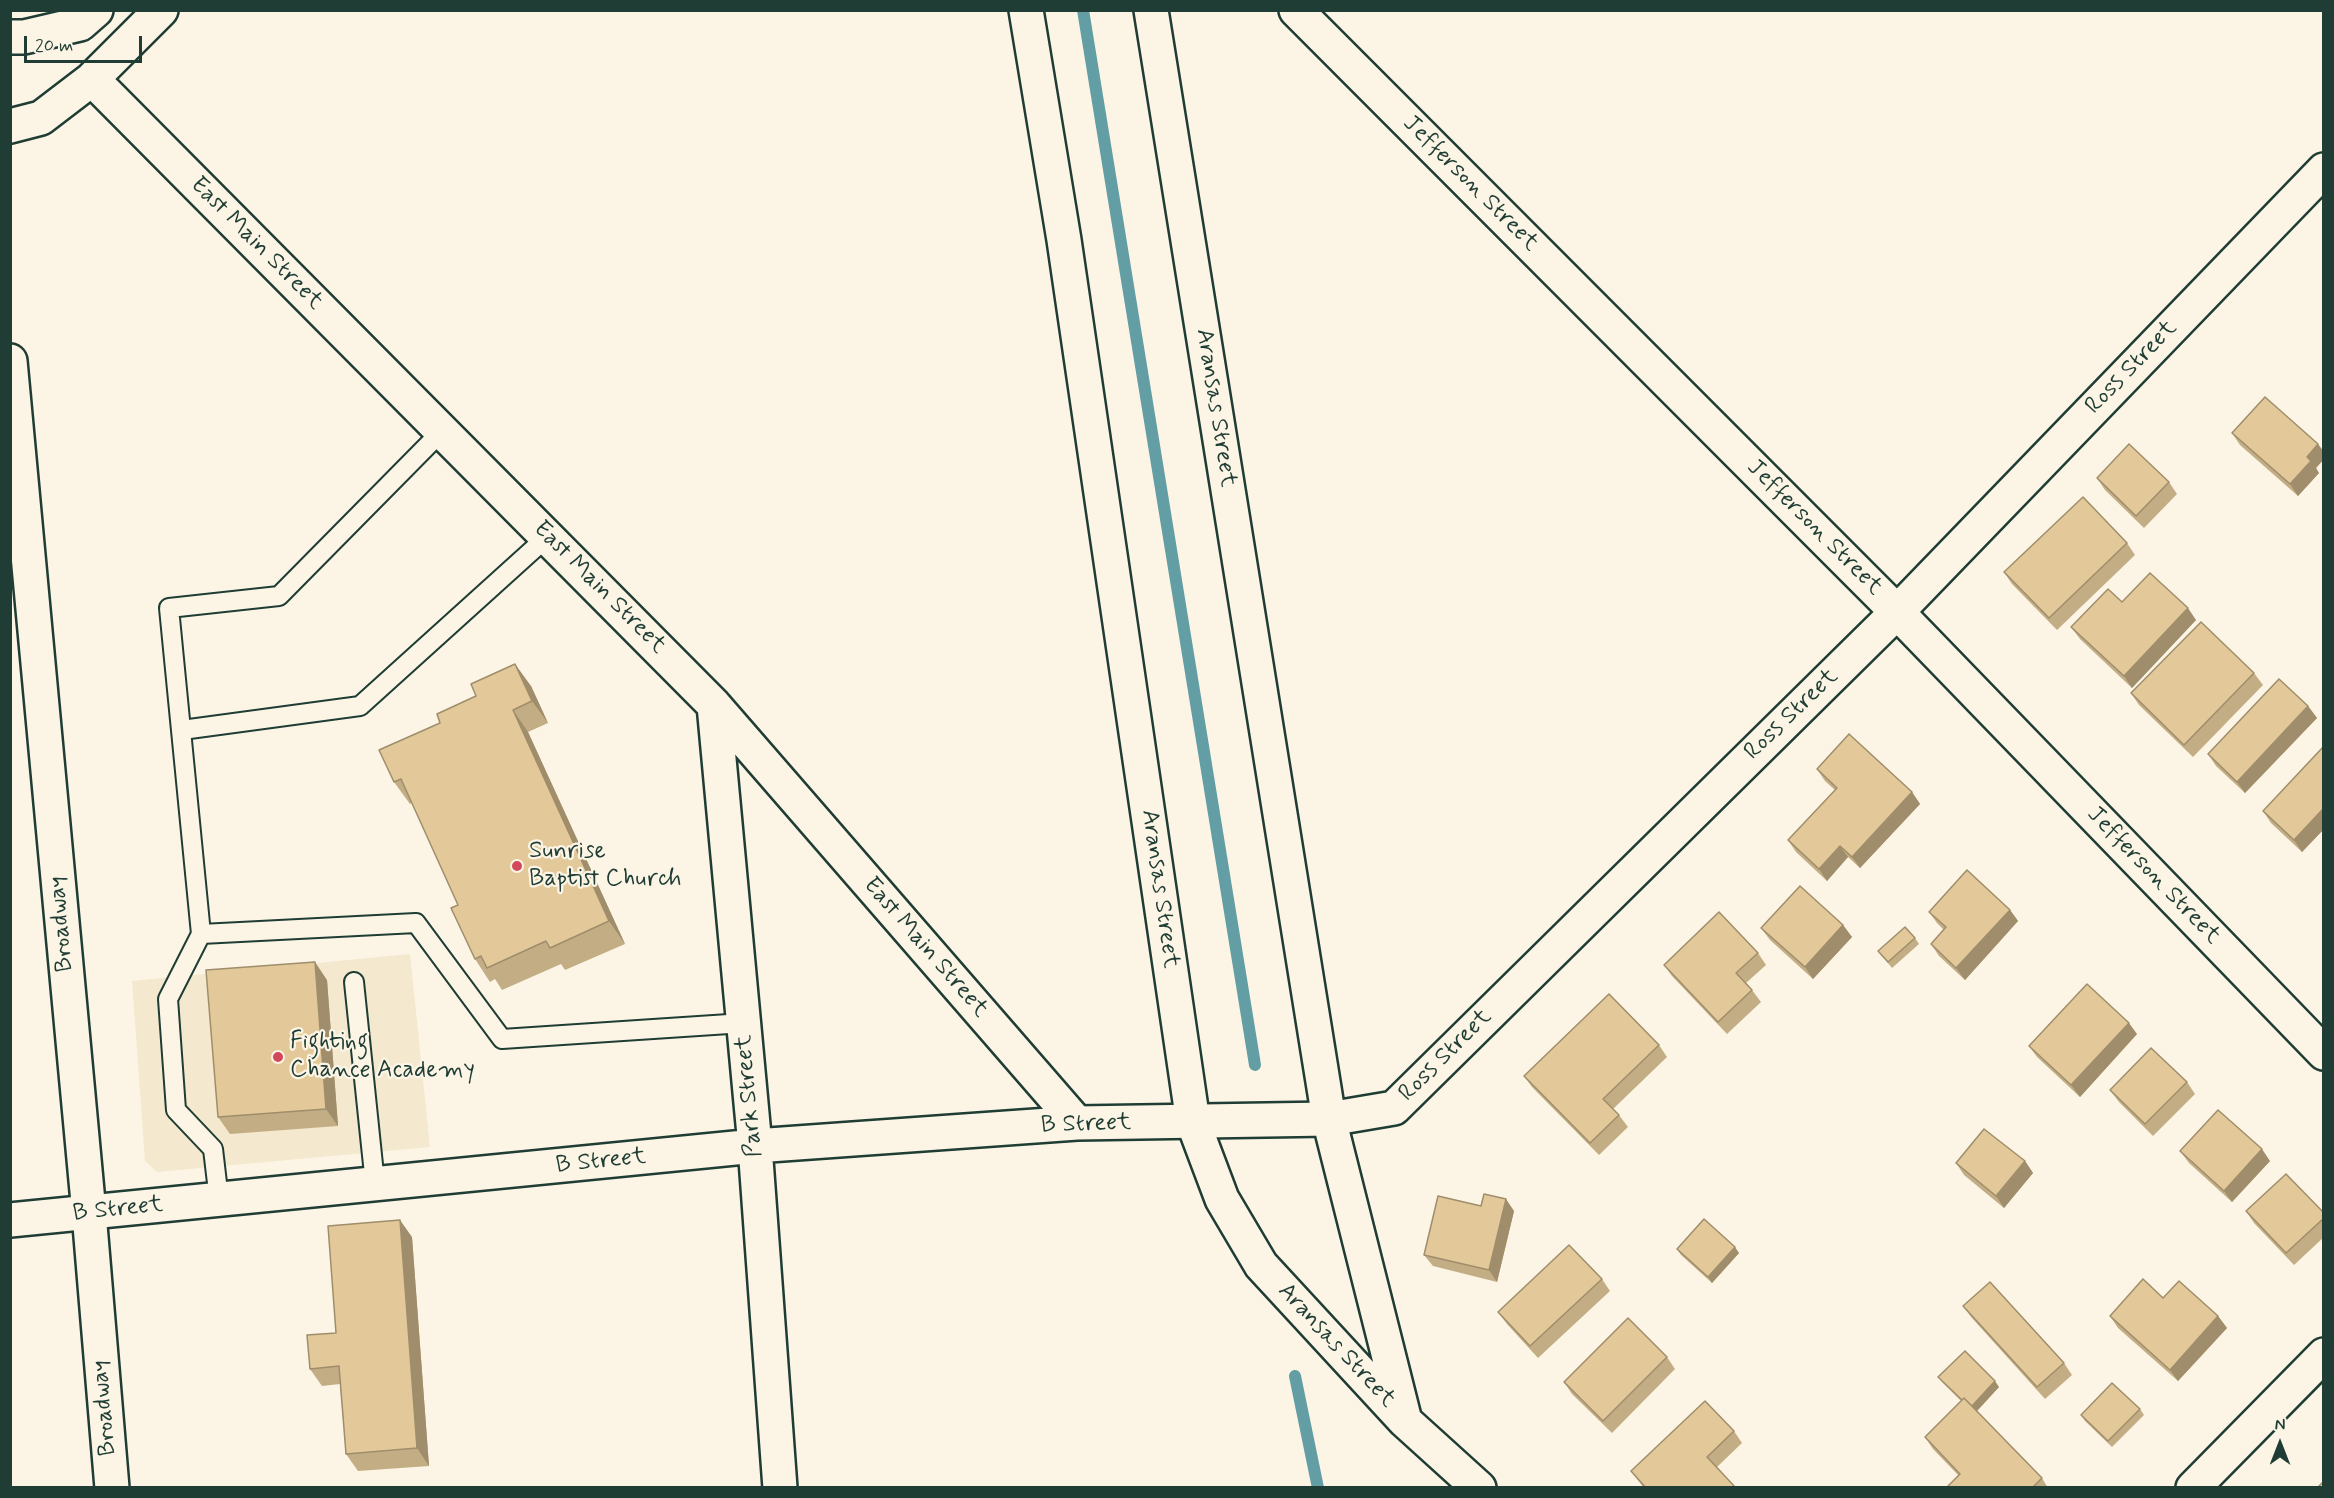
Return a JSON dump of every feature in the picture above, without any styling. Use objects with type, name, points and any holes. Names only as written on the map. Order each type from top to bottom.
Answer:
[{"type":"street","points":[[10,37],[24,38],[80,24],[96,10]]},
{"type":"street","points":[[10,126],[41,118],[92,79],[161,10]]},
{"type":"street","name":"Aransas Street","points":[[1026,10],[1066,252],[1193,1122],[1222,1199],[1261,1265],[1405,1421]]},
{"type":"street","name":"Aransas Street","points":[[1151,10],[1329,1119],[1405,1421]]},
{"type":"street","name":"Jefferson Street","points":[[1301,12],[1897,612],[2324,1053]]},
{"type":"street","name":"East Main Street","points":[[92,79],[714,705],[1077,1123]]},
{"type":"street","name":"Ross Street","points":[[1193,1122],[1329,1119],[1394,1108],[1897,612],[2324,170]]},
{"type":"street","name":"Broadway","points":[[10,361],[89,1213],[112,1488]]},
{"type":"street","name":"Park Street","points":[[714,705],[755,1146],[780,1488]]},
{"type":"street","name":"B Street","points":[[10,1220],[755,1146],[1077,1123],[1193,1122]]},
{"type":"street","points":[[2193,1488],[2324,1355]]},
{"type":"street","points":[[1405,1421],[1479,1488]]},
{"type":"lane","points":[[219,1200],[213,1149],[176,1110],[168,999],[201,934],[169,609],[279,596],[442,431]]},
{"type":"lane","points":[[182,730],[360,706],[547,537]]},
{"type":"lane","points":[[201,934],[416,923],[502,1039],[744,1023]]},
{"type":"lane","points":[[354,982],[375,1184]]},
{"type":"shaded area","points":[[410,954],[430,1147],[157,1172],[145,1161],[132,981]]},
{"type":"building","points":[[2265,397],[2318,444],[2307,457],[2311,461],[2290,484],[2232,433]]},
{"type":"building","points":[[2129,444],[2169,482],[2136,516],[2097,478]]},
{"type":"building","points":[[2083,497],[2127,543],[2049,618],[2004,572]]},
{"type":"building","points":[[2150,573],[2188,608],[2124,676],[2071,627],[2108,589],[2122,602]]},
{"type":"building","points":[[2201,622],[2254,673],[2184,745],[2131,693]]},
{"type":"building","name":"Sunrise Baptist Church","points":[[515,664],[532,701],[513,710],[609,921],[550,948],[546,941],[487,968],[481,956],[475,959],[451,908],[458,905],[401,779],[394,782],[379,750],[440,723],[437,714],[476,696],[471,684]]},
{"type":"building","points":[[2279,679],[2308,706],[2237,782],[2208,754]]},
{"type":"building","points":[[1849,734],[1912,792],[1852,857],[1840,846],[1819,869],[1788,840],[1837,788],[1817,769]]},
{"type":"building","points":[[2324,746],[2324,812],[2322,810],[2294,840],[2263,811]]},
{"type":"building","points":[[1967,870],[2010,910],[1956,968],[1931,944],[1946,927],[1929,912]]},
{"type":"building","points":[[1800,886],[1843,925],[1805,967],[1761,928]]},
{"type":"building","points":[[1719,912],[1758,953],[1736,973],[1752,990],[1718,1022],[1664,965]]},
{"type":"building","points":[[1905,927],[1915,938],[1888,962],[1878,951]]},
{"type":"building","name":"Fighting Chance Academy","points":[[315,962],[326,1109],[218,1117],[206,970]]},
{"type":"building","points":[[2087,984],[2129,1023],[2071,1085],[2029,1046]]},
{"type":"building","points":[[1609,994],[1659,1045],[1603,1099],[1619,1115],[1590,1143],[1524,1076]]},
{"type":"building","points":[[2151,1048],[2187,1082],[2145,1124],[2110,1090]]},
{"type":"building","points":[[2218,1110],[2262,1149],[2224,1191],[2180,1151]]},
{"type":"building","points":[[1984,1129],[2025,1161],[1996,1196],[1956,1163]]},
{"type":"building","points":[[2286,1174],[2324,1213],[2324,1218],[2286,1253],[2246,1211]]},
{"type":"building","points":[[1484,1194],[1506,1199],[1489,1270],[1424,1255],[1438,1196],[1481,1206]]},
{"type":"building","points":[[1704,1219],[1735,1247],[1708,1277],[1677,1249]]},
{"type":"building","points":[[400,1220],[417,1448],[346,1454],[339,1366],[310,1369],[307,1335],[336,1333],[328,1226]]},
{"type":"building","points":[[1569,1245],[1602,1279],[1530,1346],[1498,1312]]},
{"type":"building","points":[[2143,1279],[2163,1298],[2179,1281],[2218,1316],[2170,1370],[2110,1316]]},
{"type":"building","points":[[1990,1282],[2064,1363],[2037,1387],[1963,1306]]},
{"type":"building","points":[[1628,1318],[1667,1357],[1603,1421],[1564,1382]]},
{"type":"building","points":[[1965,1351],[1995,1381],[1972,1406],[1964,1398],[1962,1400],[1938,1377]]},
{"type":"building","points":[[2112,1383],[2140,1409],[2108,1441],[2081,1415]]},
{"type":"building","points":[[1964,1398],[2042,1478],[2032,1488],[1950,1488],[1948,1486],[1960,1474],[1925,1437]]},
{"type":"building","points":[[1705,1401],[1734,1431],[1707,1457],[1736,1488],[1646,1488],[1631,1471]]},
{"type":"building","points":[[2324,1481],[2324,1488],[2317,1488]]},
{"type":"waterway","points":[[1083,10],[1255,1065]]},
{"type":"waterway","points":[[1295,1376],[1318,1488]]},
{"type":"place","name":"Sunrise Baptist Church","points":[[517,866]]},
{"type":"place","name":"Fighting Chance Academy","points":[[278,1057]]}]
